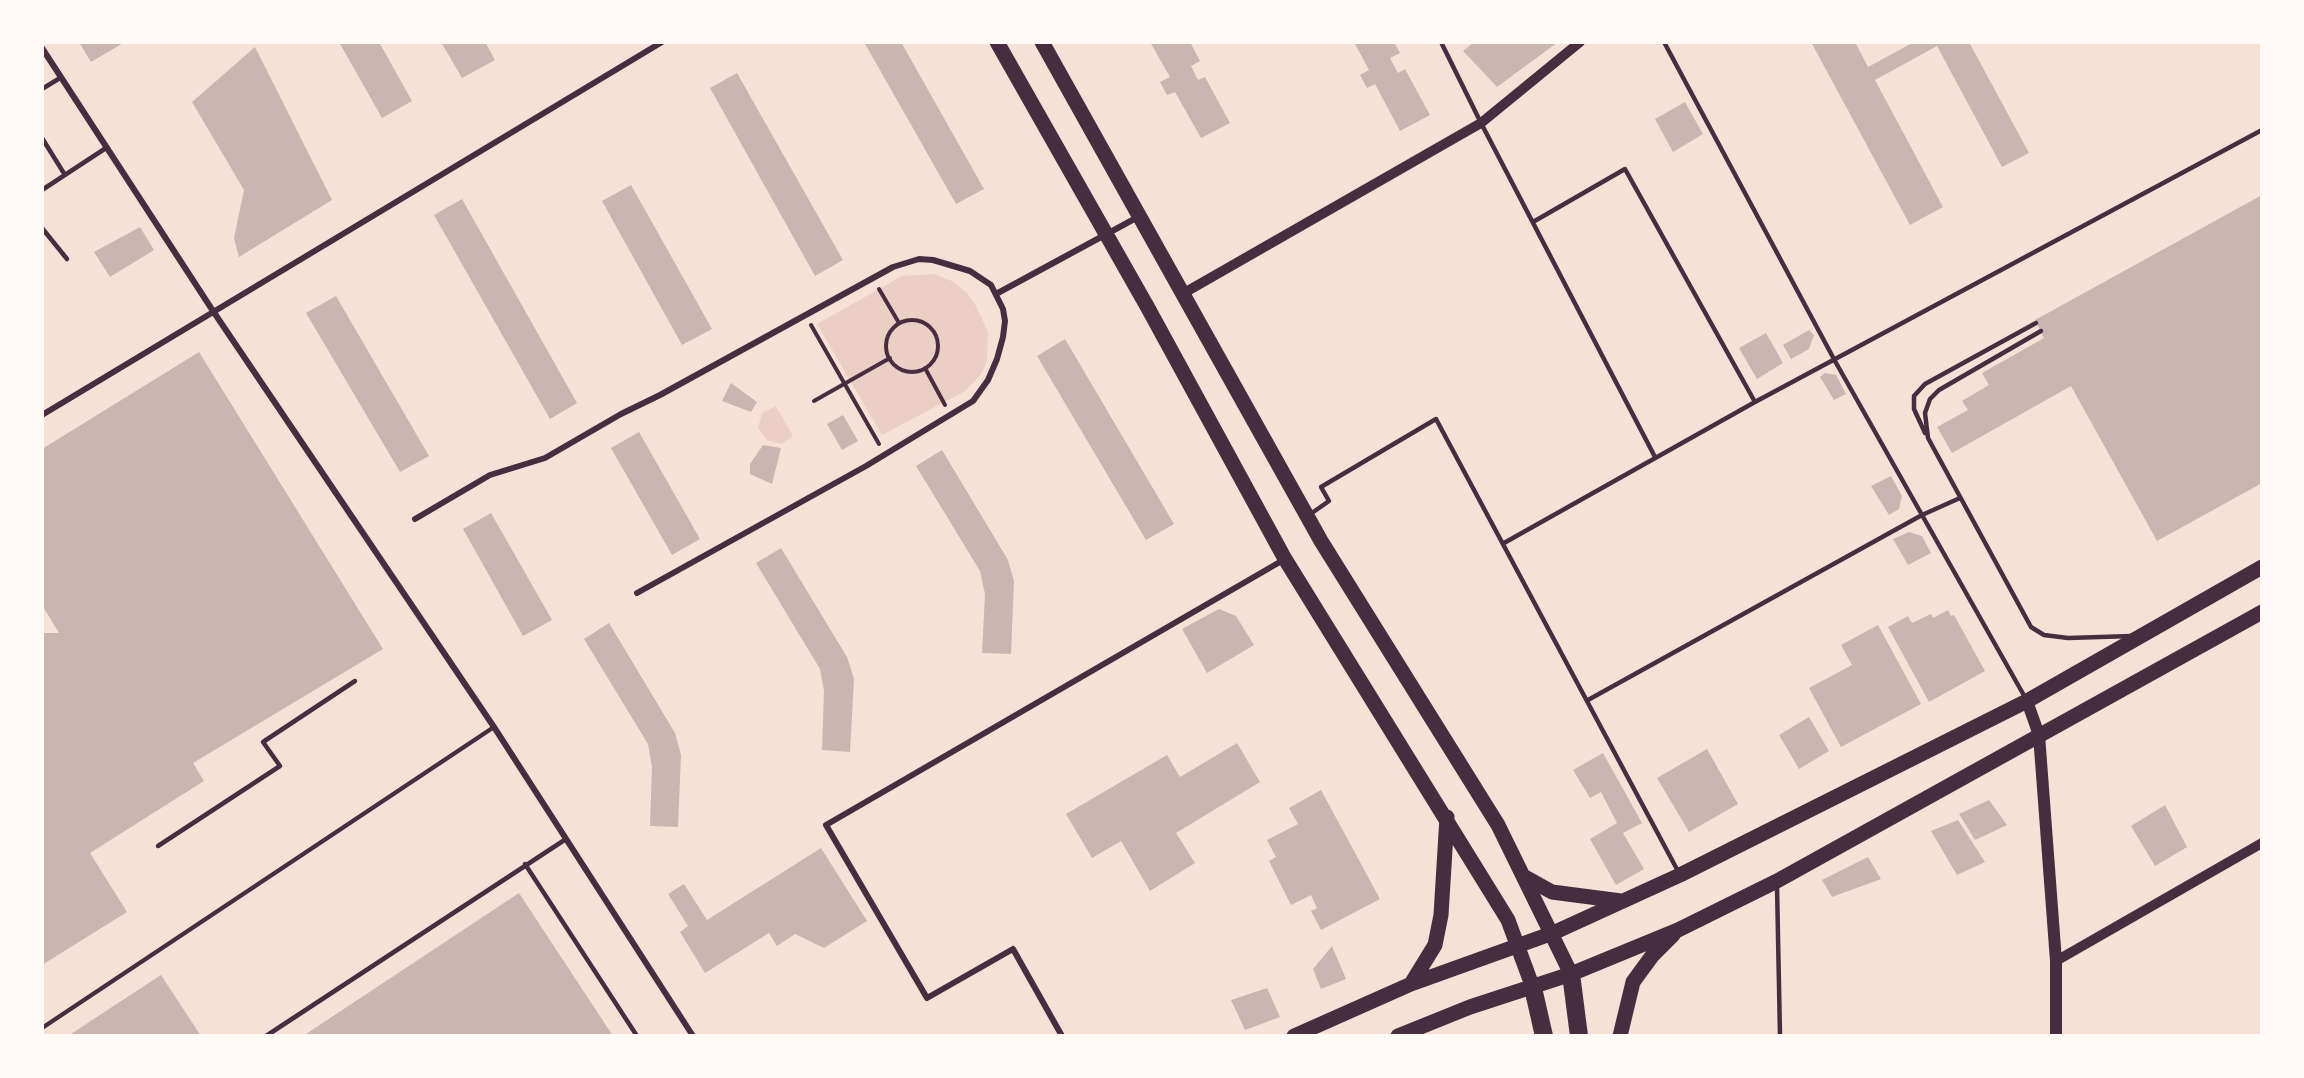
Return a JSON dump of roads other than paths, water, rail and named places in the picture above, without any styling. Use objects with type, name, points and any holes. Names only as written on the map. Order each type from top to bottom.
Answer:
[{"type":"highway","points":[[1571,974],[1579,1036]]},
{"type":"highway","points":[[1533,988],[1544,1036]]},
{"type":"main road","points":[[997,42],[1285,559],[1508,920],[1533,988]]},
{"type":"main road","points":[[1042,42],[1138,217],[1184,293],[1308,516],[1498,825],[1553,933],[1571,974]]},
{"type":"main road","points":[[1294,1036],[1411,984],[1553,933],[1680,875],[2027,701],[2262,567]]},
{"type":"main road","points":[[1398,1036],[1470,1007],[1571,974],[1678,930],[1777,882],[2262,612]]},
{"type":"main road","points":[[2027,701],[2039,735],[2056,961],[2056,1036]]},
{"type":"main road","points":[[1411,984],[1435,945],[1441,915],[1447,818]]},
{"type":"main road","points":[[1525,878],[1552,892],[1621,901]]},
{"type":"main road","points":[[1620,1036],[1633,982],[1652,956],[1678,930]]},
{"type":"street","points":[[42,415],[662,42]]},
{"type":"street","points":[[1184,293],[1481,123],[1580,42]]},
{"type":"street","points":[[42,48],[213,311],[494,727],[693,1036]]},
{"type":"street","points":[[996,294],[1138,217]]},
{"type":"street","points":[[415,519],[490,475],[545,458],[621,414],[873,278],[910,261],[933,260],[969,271],[991,285],[1002,303],[1005,321],[997,359],[979,393],[951,416],[637,593]]},
{"type":"street","points":[[1062,1036],[1013,949],[927,998],[826,825],[1285,559]]},
{"type":"street","points":[[2056,961],[2262,843]]},
{"type":"lane","points":[[1442,42],[1481,123],[1655,457]]},
{"type":"lane","points":[[1664,42],[1835,361],[2027,701]]},
{"type":"lane","points":[[42,89],[60,78]]},
{"type":"lane","points":[[1504,543],[1755,402],[2262,130]]},
{"type":"lane","points":[[42,138],[64,175]]},
{"type":"lane","points":[[42,190],[106,148]]},
{"type":"lane","points":[[1533,222],[1625,169],[1755,402]]},
{"type":"lane","points":[[42,228],[67,259]]},
{"type":"lane","points":[[2036,323],[1925,384],[1914,396],[1914,409],[2031,627],[2044,635],[2068,638],[2141,635]]},
{"type":"lane","points":[[1928,438],[1925,412],[1930,399],[1939,390],[2041,332]]},
{"type":"lane","points":[[1308,516],[1329,501],[1321,487],[1436,419],[1680,875]]},
{"type":"lane","points":[[1588,700],[1922,515],[1960,498]]},
{"type":"lane","points":[[158,846],[280,766],[263,742],[355,681]]},
{"type":"lane","points":[[42,1028],[494,727]]},
{"type":"lane","points":[[266,1036],[566,839]]},
{"type":"lane","points":[[525,864],[637,1036]]},
{"type":"lane","points":[[1777,882],[1780,1036]]}]
